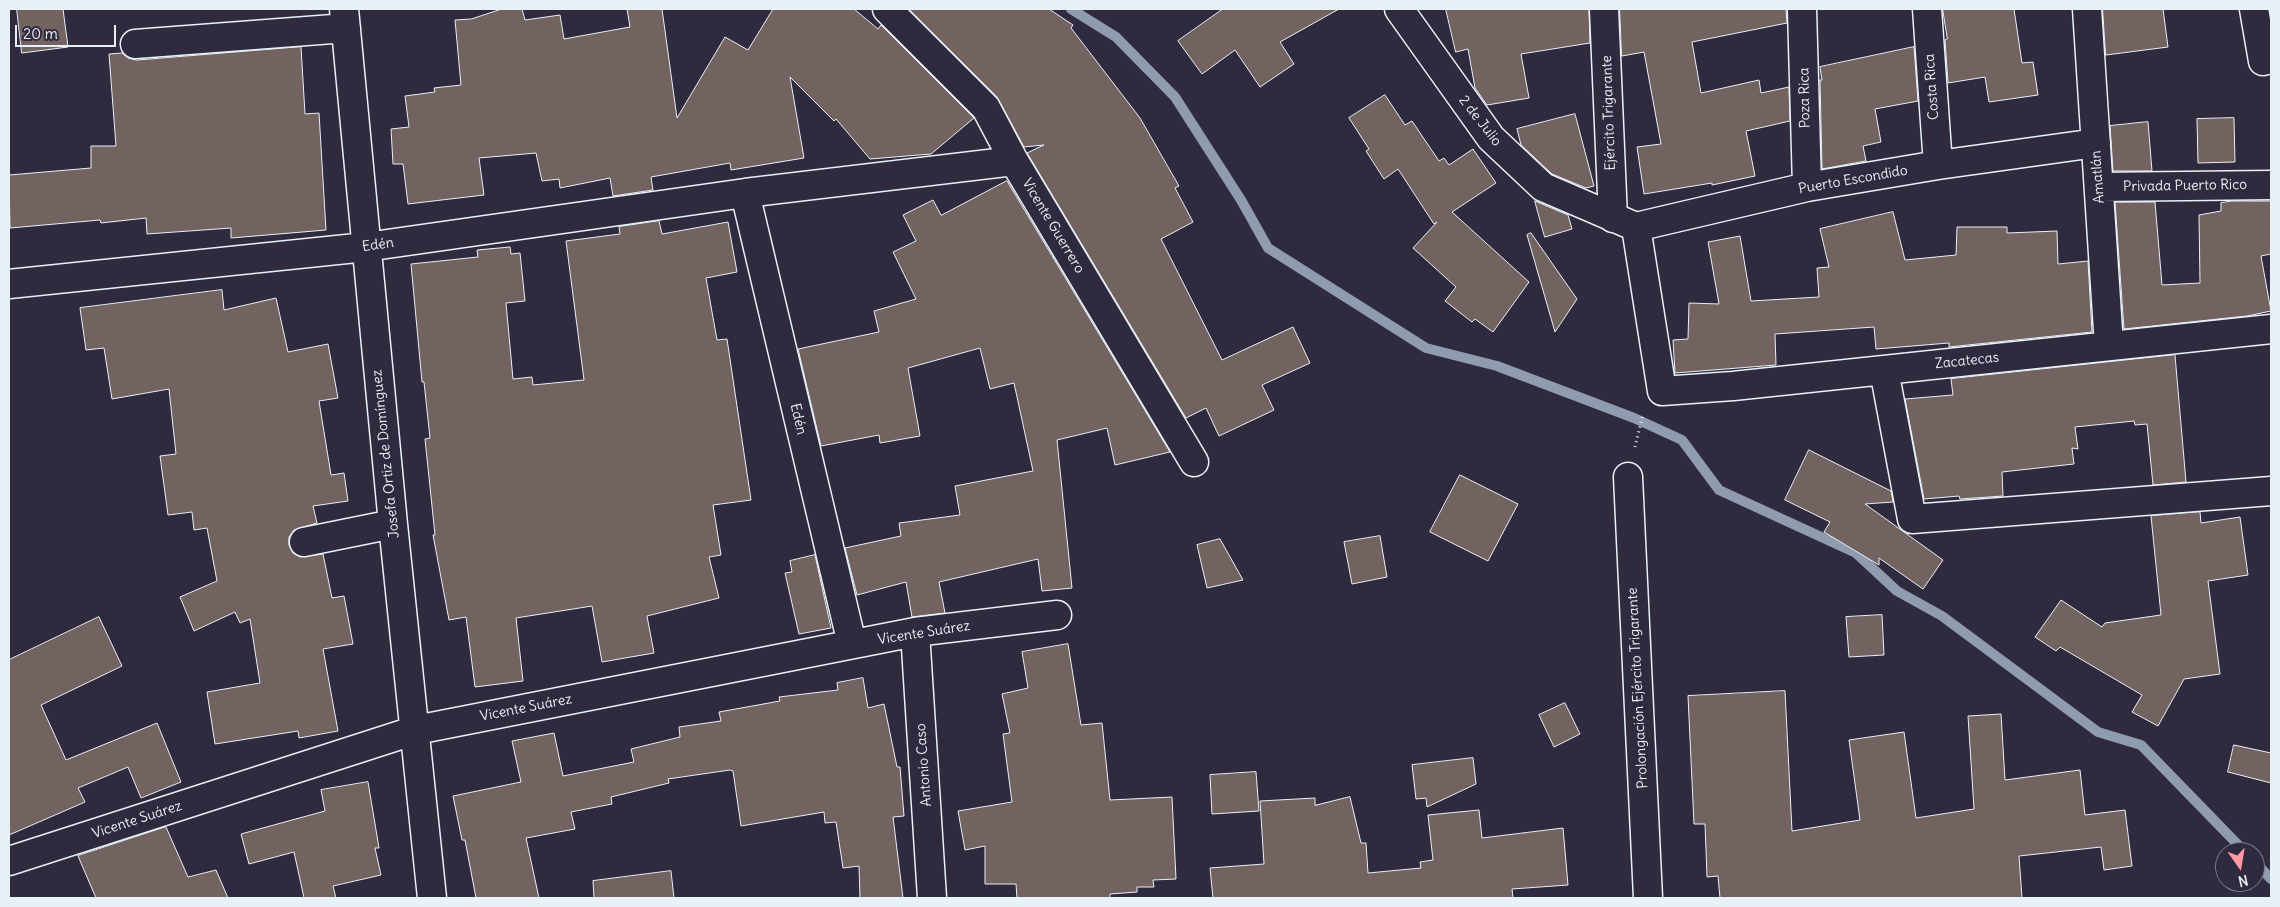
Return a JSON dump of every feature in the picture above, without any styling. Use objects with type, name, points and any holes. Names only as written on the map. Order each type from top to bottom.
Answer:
[{"type":"street","name":"Vicente Guerrero","points":[[887,9],[986,108],[1014,161],[1194,462]]},
{"type":"street","name":"2 de Julio","points":[[1399,9],[1415,20],[1490,138],[1542,188],[1625,222]]},
{"type":"street","name":"Ejército Trigarante","points":[[1604,9],[1625,222],[1662,391]]},
{"type":"street","name":"Poza Rica","points":[[1802,9],[1807,187]]},
{"type":"street","name":"Costa Rica","points":[[1927,9],[1938,165]]},
{"type":"street","name":"Amatlán","points":[[2087,9],[2109,346]]},
{"type":"street","points":[[2254,9],[2267,60]]},
{"type":"street","points":[[135,44],[345,19]]},
{"type":"street","name":"Josefa Ortiz de Domínguez","points":[[345,19],[393,524],[416,730],[432,898]]},
{"type":"street","name":"Puerto Escondido","points":[[1625,222],[1807,187],[1938,165],[2096,143]]},
{"type":"street","name":"Edén","points":[[9,284],[366,247],[745,193],[1014,161]]},
{"type":"street","name":"Privada Puerto Rico","points":[[2099,186],[2271,185]]},
{"type":"street","name":"Edén","points":[[745,193],[852,644]]},
{"type":"street","name":"Zacatecas","points":[[1662,391],[1733,386],[2271,329]]},
{"type":"street","points":[[1884,370],[1912,518],[2271,491]]},
{"type":"street","name":"Prolongación Ejército Trigarante","points":[[1628,477],[1648,898]]},
{"type":"street","points":[[304,542],[393,524]]},
{"type":"street","name":"Vicente Suárez","points":[[9,861],[416,730],[915,632],[1057,616]]},
{"type":"street","name":"Antonio Caso","points":[[915,632],[932,898]]},
{"type":"path","points":[[1628,477],[1644,411]]},
{"type":"building","points":[[17,9],[63,9],[68,47],[22,53]]},
{"type":"building","points":[[502,9],[522,9],[525,20],[560,15],[564,39],[630,27],[627,9],[662,9],[677,118],[725,37],[748,50],[773,9],[854,9],[878,29],[881,25],[974,118],[931,154],[870,159],[836,119],[834,121],[790,77],[804,158],[731,170],[730,163],[651,177],[653,190],[613,196],[610,178],[560,188],[559,179],[542,181],[536,153],[479,158],[484,195],[408,204],[403,164],[393,164],[391,129],[409,127],[405,96],[435,92],[434,88],[461,85],[455,20],[471,19]]},
{"type":"building","points":[[909,9],[1049,9],[1073,25],[1071,28],[1140,118],[1179,186],[1175,188],[1193,222],[1161,239],[1222,360],[1293,327],[1310,363],[1262,385],[1274,410],[1219,436],[1206,408],[1186,418],[1027,153],[1044,145],[1024,147],[997,97]]},
{"type":"building","points":[[1223,9],[1339,9],[1280,42],[1294,64],[1260,87],[1235,50],[1202,74],[1178,41]]},
{"type":"building","points":[[1446,9],[1589,9],[1590,43],[1521,54],[1529,98],[1487,105],[1475,88],[1468,49],[1456,52]]},
{"type":"building","points":[[1620,9],[1786,9],[1787,23],[1692,42],[1701,93],[1759,80],[1761,93],[1789,87],[1790,121],[1746,131],[1755,176],[1712,185],[1712,183],[1644,194],[1637,147],[1661,144],[1644,52],[1622,56]]},
{"type":"building","points":[[1943,9],[2014,9],[2022,63],[2033,62],[2038,95],[1989,102],[1985,77],[1948,83],[1945,40],[1947,39]]},
{"type":"building","points":[[2103,9],[2163,9],[2168,47],[2106,55]]},
{"type":"building","points":[[301,47],[305,114],[319,113],[326,230],[231,238],[231,228],[147,234],[146,218],[101,223],[100,220],[10,228],[9,175],[91,168],[91,146],[116,146],[109,54],[122,53],[128,58],[136,60]]},
{"type":"building","points":[[1914,47],[1918,101],[1875,109],[1881,142],[1863,146],[1866,161],[1822,169],[1820,80],[1822,80],[1820,67]]},
{"type":"building","points":[[1385,95],[1405,125],[1412,121],[1439,161],[1444,158],[1449,165],[1473,149],[1496,183],[1452,212],[1529,282],[1493,332],[1475,319],[1472,322],[1445,301],[1456,287],[1413,248],[1437,222],[1434,224],[1398,169],[1384,179],[1366,151],[1369,149],[1349,118]]},
{"type":"building","points":[[1575,114],[1594,186],[1586,188],[1552,174],[1521,145],[1517,129]]},
{"type":"building","points":[[2234,118],[2235,162],[2198,163],[2197,119]]},
{"type":"building","points":[[2148,122],[2152,171],[2113,171],[2110,126]]},
{"type":"building","points":[[1007,181],[1170,452],[1115,465],[1107,428],[1057,440],[1072,588],[1042,591],[1038,559],[939,582],[945,613],[912,617],[906,582],[857,595],[845,548],[901,536],[899,523],[960,515],[955,486],[1033,471],[1014,383],[990,389],[980,348],[908,368],[920,436],[880,443],[879,435],[821,446],[798,349],[879,332],[874,311],[916,299],[893,252],[916,241],[903,215],[933,200],[941,215]]},
{"type":"building","points":[[1535,201],[1568,215],[1572,229],[1545,237]]},
{"type":"building","points":[[2232,201],[2271,201],[2271,254],[2261,256],[2271,311],[2247,316],[2124,329],[2115,202],[2155,202],[2162,285],[2200,283],[2199,215],[2221,211],[2221,203]]},
{"type":"building","points":[[1893,212],[1905,260],[1956,255],[1957,227],[2007,227],[2007,233],[2057,231],[2058,264],[2088,261],[2092,332],[1949,347],[1949,343],[1876,349],[1874,327],[1775,334],[1776,365],[1675,373],[1673,340],[1688,339],[1689,303],[1719,304],[1708,242],[1740,236],[1751,301],[1819,297],[1817,268],[1829,267],[1820,229]]},
{"type":"building","points":[[659,221],[662,234],[728,222],[737,272],[706,278],[717,340],[727,339],[751,500],[713,505],[721,555],[709,557],[719,598],[647,616],[654,653],[602,662],[592,606],[516,618],[523,681],[475,687],[466,617],[449,620],[433,535],[435,535],[425,439],[430,438],[424,382],[422,382],[411,264],[478,257],[477,250],[510,247],[511,254],[520,253],[525,301],[506,303],[513,379],[532,377],[533,385],[584,380],[566,241],[620,234],[619,227]]},
{"type":"building","points":[[1531,233],[1577,299],[1555,332],[1527,235]]},
{"type":"building","points":[[222,290],[224,310],[276,298],[288,352],[328,344],[338,398],[319,401],[331,475],[344,473],[348,501],[313,506],[317,523],[294,530],[289,537],[289,545],[293,553],[300,557],[323,554],[332,598],[344,596],[353,644],[323,649],[338,731],[299,738],[298,731],[215,744],[207,692],[260,683],[250,619],[240,623],[235,612],[194,631],[180,597],[217,581],[207,528],[194,530],[192,512],[168,515],[160,456],[176,454],[169,389],[112,399],[104,348],[86,350],[80,308]]},
{"type":"building","points":[[2175,355],[2186,482],[2153,485],[2147,424],[2135,425],[2134,421],[2075,427],[2078,449],[2072,448],[2074,464],[2002,472],[2003,496],[1960,499],[1959,496],[1924,499],[1905,399],[1953,395],[1951,379]]},
{"type":"building","points":[[1809,450],[1891,491],[1893,502],[1865,504],[1943,560],[1923,589],[1879,558],[1879,565],[1824,532],[1830,522],[1785,500]]},
{"type":"building","points":[[1460,475],[1518,504],[1488,561],[1430,532]]},
{"type":"building","points":[[2200,512],[2201,523],[2240,517],[2248,575],[2208,581],[2220,674],[2184,679],[2158,726],[2132,712],[2142,695],[2060,647],[2056,651],[2035,637],[2061,600],[2102,627],[2105,623],[2161,615],[2151,516]]},
{"type":"building","points":[[1380,536],[1387,577],[1352,584],[1344,542]]},
{"type":"building","points":[[1220,539],[1243,580],[1207,588],[1197,545]]},
{"type":"building","points":[[815,555],[831,628],[799,634],[785,573],[792,572],[790,561]]},
{"type":"building","points":[[1882,615],[1884,655],[1849,657],[1846,617]]},
{"type":"building","points":[[99,617],[122,666],[41,705],[66,760],[157,723],[181,782],[141,798],[128,767],[78,788],[85,802],[9,835],[9,660]]},
{"type":"building","points":[[1068,644],[1081,725],[1102,723],[1110,800],[1172,797],[1176,879],[1153,880],[1154,887],[1137,887],[1137,892],[1110,894],[1110,898],[1017,898],[1016,884],[985,884],[985,846],[965,850],[958,811],[1012,802],[1003,734],[1010,733],[1002,694],[1028,688],[1022,652]]},
{"type":"building","points":[[863,678],[868,708],[884,704],[897,767],[900,767],[904,816],[893,817],[903,898],[860,898],[859,866],[843,868],[836,822],[825,823],[824,812],[741,826],[733,771],[730,770],[668,779],[669,783],[611,797],[612,804],[571,812],[575,829],[526,838],[539,898],[476,898],[465,840],[462,840],[453,796],[521,782],[512,741],[554,733],[563,776],[634,762],[631,749],[680,737],[679,727],[721,721],[719,712],[780,701],[779,697],[838,690],[837,683]]},
{"type":"building","points":[[1785,691],[1792,831],[1860,820],[1849,740],[1904,732],[1916,818],[1974,809],[1968,716],[2001,714],[2005,780],[2080,770],[2085,815],[2125,810],[2132,866],[2104,870],[2101,847],[2019,856],[2022,898],[1720,898],[1718,876],[1707,877],[1705,824],[1694,824],[1688,696]]},
{"type":"building","points":[[1565,703],[1580,734],[1554,747],[1539,715]]},
{"type":"building","points":[[2234,745],[2271,753],[2271,783],[2228,772]]},
{"type":"building","points":[[1473,758],[1476,784],[1427,807],[1426,798],[1416,799],[1412,765]]},
{"type":"building","points":[[1256,772],[1259,811],[1212,814],[1210,775]]},
{"type":"building","points":[[368,782],[379,848],[375,848],[381,875],[333,886],[336,898],[304,898],[294,852],[249,864],[241,834],[325,811],[321,790]]},
{"type":"building","points":[[1350,797],[1361,843],[1366,843],[1368,873],[1421,868],[1420,862],[1433,860],[1428,815],[1479,810],[1482,838],[1563,828],[1568,885],[1512,889],[1513,898],[1213,898],[1210,868],[1264,864],[1260,801],[1315,798],[1315,805]]},
{"type":"building","points":[[166,827],[188,877],[216,870],[228,898],[96,898],[78,856]]},
{"type":"building","points":[[671,871],[674,898],[594,898],[593,881]]},
{"type":"waterway","points":[[1071,9],[1116,37],[1175,97],[1241,200],[1268,248],[1426,348],[1497,366],[1634,418],[1682,440],[1719,490],[1856,553],[1897,591],[1942,616],[2098,732],[2141,745],[2235,842]]},
{"type":"waterway","points":[[2265,873],[2271,879]]}]
